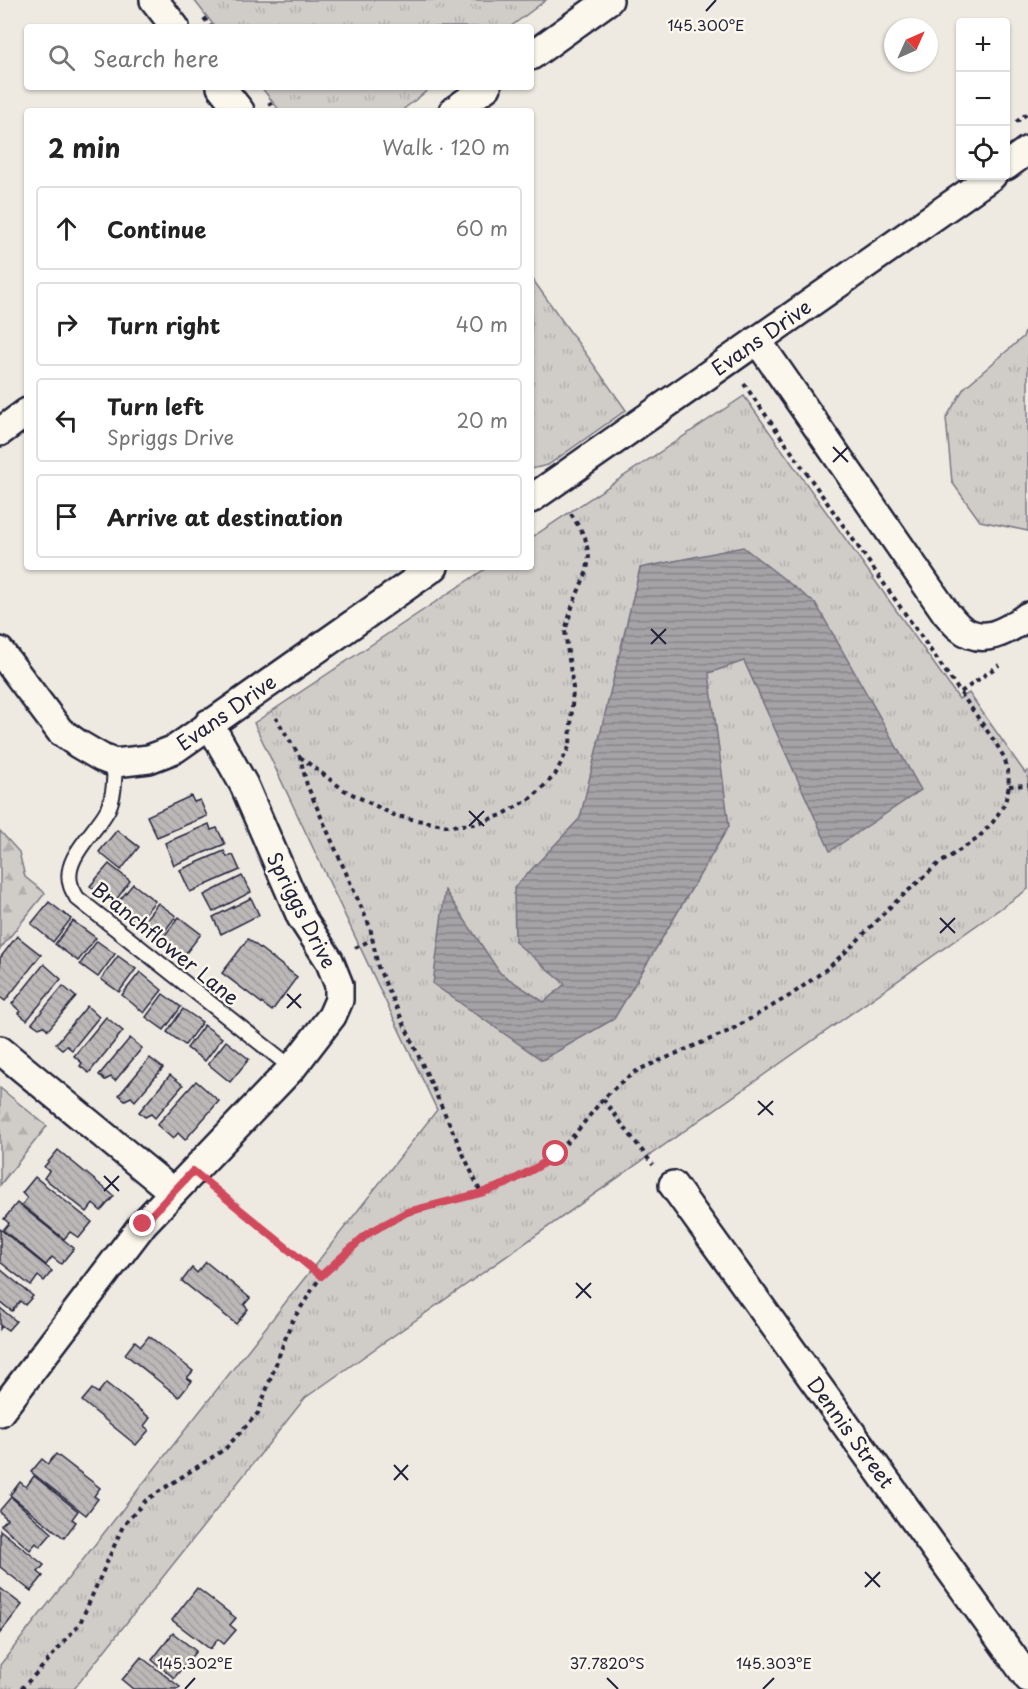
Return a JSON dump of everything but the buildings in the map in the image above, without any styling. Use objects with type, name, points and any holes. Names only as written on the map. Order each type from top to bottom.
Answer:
[{"type":"street","points":[[154,0],[173,24]]},
{"type":"street","points":[[534,54],[609,0]]},
{"type":"street","points":[[223,90],[238,108]]},
{"type":"street","points":[[457,108],[483,90]]},
{"type":"street","points":[[1010,163],[1028,150]]},
{"type":"street","name":"Evans Drive","points":[[534,497],[986,180]]},
{"type":"street","points":[[757,340],[946,612],[960,628],[977,637],[996,636],[1028,616]]},
{"type":"street","points":[[0,432],[24,414]]},
{"type":"street","name":"Evans Drive","points":[[115,763],[149,759],[175,749],[430,570]]},
{"type":"street","points":[[0,651],[60,731],[102,758],[115,763]]},
{"type":"street","name":"Spriggs Drive","points":[[0,1412],[143,1224],[292,1068],[332,1016],[339,1000],[339,985],[329,960],[301,917],[244,785],[209,723]]},
{"type":"street","points":[[0,1050],[173,1192]]},
{"type":"street","name":"Dennis Street","points":[[673,1185],[1028,1678]]},
{"type":"lane","name":"Branchflower Lane","points":[[115,763],[113,795],[109,806],[102,821],[75,855],[69,870],[70,885],[77,898],[292,1068]]},
{"type":"path","points":[[21,1689],[80,1623],[123,1526],[146,1500],[225,1449],[258,1413],[291,1323],[321,1276],[367,1234],[407,1212],[481,1193],[524,1176],[556,1154],[603,1099],[638,1070],[729,1031],[791,995],[828,968],[914,884],[937,865],[977,839],[993,822],[1005,803],[1009,786],[1004,757],[961,692],[745,387],[732,358]]},
{"type":"path","points":[[300,757],[344,790],[396,816],[448,826],[475,825],[502,814],[533,796],[555,775],[570,745],[573,688],[565,631],[587,571],[589,556],[585,537],[570,512]]},
{"type":"path","points":[[961,692],[999,665]]},
{"type":"path","points":[[276,718],[300,757],[306,785],[370,927],[378,966],[481,1193]]},
{"type":"path","points":[[1009,786],[1028,785]]},
{"type":"path","points":[[603,1099],[648,1160],[673,1185]]},
{"type":"path","points":[[193,1171],[321,1276]]},
{"type":"green space","points":[[194,0],[546,0],[514,24],[213,24]]},
{"type":"green space","points":[[263,90],[428,90],[405,108],[278,108]]},
{"type":"green space","points":[[534,281],[626,410],[548,465],[534,468]]},
{"type":"green space","points":[[1028,325],[1028,531],[980,521],[952,482],[946,418],[964,388],[1023,337]]},
{"type":"green space","points":[[744,396],[959,699],[969,693],[1025,773],[1028,771],[1028,889],[305,1398],[74,1689],[0,1689],[0,1665],[437,1110],[254,723],[484,570],[534,570],[534,536]]},
{"type":"green space","points":[[0,831],[19,852],[25,877],[45,893],[0,949]]},
{"type":"green space","points":[[0,1088],[47,1126],[0,1185]]},
{"type":"shaded area","points":[[743,547],[816,604],[921,790],[830,851],[744,661],[709,673],[729,826],[614,1019],[542,1060],[433,984],[445,890],[500,973],[544,1002],[565,984],[515,942],[514,888],[580,818],[640,568]]},
{"type":"route","points":[[143,1224],[193,1171],[321,1276],[367,1234],[407,1212],[481,1193],[506,1184],[524,1176],[556,1154]]}]
